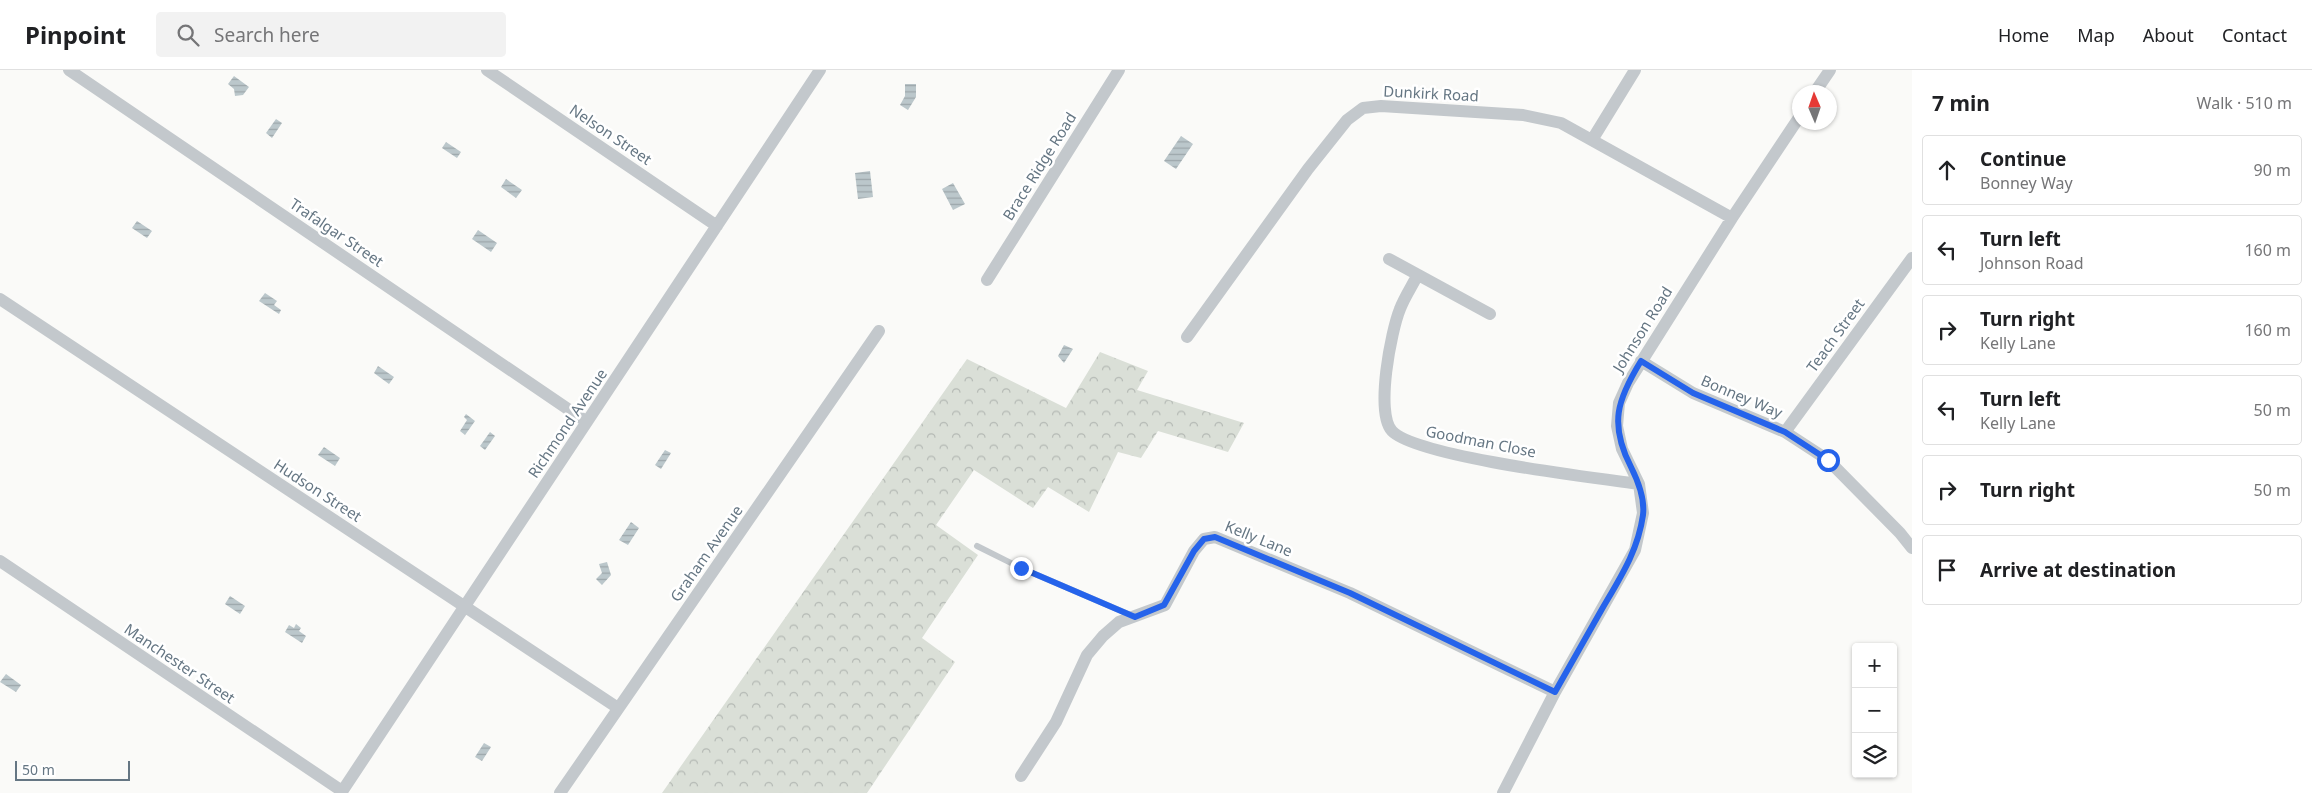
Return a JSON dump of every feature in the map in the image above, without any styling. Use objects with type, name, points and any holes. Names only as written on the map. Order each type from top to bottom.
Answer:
[{"type":"street","name":"Trafalgar Street","points":[[68,70],[587,422]]},
{"type":"street","name":"Nelson Street","points":[[487,70],[717,226]]},
{"type":"street","name":"Richmond Avenue","points":[[341,792],[820,70]]},
{"type":"street","name":"Brace Ridge Road","points":[[987,280],[1119,70]]},
{"type":"street","points":[[1592,140],[1635,70]]},
{"type":"street","points":[[1820,85],[1830,70]]},
{"type":"street","name":"Dunkirk Road","points":[[1186,337],[1308,169],[1347,120],[1363,108],[1381,106],[1523,115],[1561,123],[1732,218]]},
{"type":"street","name":"Johnson Road","points":[[1503,793],[1555,692],[1635,550],[1643,513],[1639,484],[1622,450],[1617,426],[1619,403],[1641,361],[1792,128]]},
{"type":"street","name":"Teach Street","points":[[1785,432],[1912,258]]},
{"type":"street","points":[[1389,259],[1490,314]]},
{"type":"street","name":"Goodman Close","points":[[1418,276],[1400,309],[1390,350],[1384,414],[1392,431],[1416,445],[1434,449],[1517,466],[1639,484]]},
{"type":"street","name":"Hudson Street","points":[[0,299],[618,708]]},
{"type":"street","name":"Graham Avenue","points":[[560,793],[879,331]]},
{"type":"street","name":"Bonney Way","points":[[1641,361],[1693,393],[1785,432],[1828,460],[1900,533],[1912,548]]},
{"type":"street","name":"Kelly Lane","points":[[1021,776],[1056,722],[1087,655],[1103,636],[1119,622],[1164,605],[1194,551],[1204,539],[1215,537],[1350,593],[1555,692]]},
{"type":"street","name":"Manchester Street","points":[[0,561],[341,792]]},
{"type":"lane","points":[[977,546],[1021,568],[1135,617]]},
{"type":"green space","points":[[1100,352],[1148,371],[1137,390],[1244,423],[1228,452],[1158,431],[1141,458],[1118,452],[1089,512],[1048,487],[1033,508],[974,470],[936,525],[978,555],[922,638],[955,662],[867,793],[662,793],[967,359],[1066,408]]},
{"type":"shaded area","points":[[234,76],[249,87],[243,95],[235,96],[234,89],[228,84]]},
{"type":"shaded area","points":[[905,84],[916,84],[916,97],[908,110],[900,105],[905,96]]},
{"type":"shaded area","points":[[276,119],[282,123],[272,138],[266,133]]},
{"type":"shaded area","points":[[1181,136],[1193,144],[1176,169],[1164,161]]},
{"type":"shaded area","points":[[446,142],[461,152],[457,158],[442,148]]},
{"type":"shaded area","points":[[870,171],[873,197],[858,199],[855,173]]},
{"type":"shaded area","points":[[506,179],[522,190],[516,198],[501,187]]},
{"type":"shaded area","points":[[953,183],[965,204],[953,210],[942,189]]},
{"type":"shaded area","points":[[137,221],[152,231],[147,238],[132,228]]},
{"type":"shaded area","points":[[478,230],[497,243],[491,252],[472,239]]},
{"type":"shaded area","points":[[265,293],[277,301],[274,305],[281,310],[279,314],[259,301]]},
{"type":"shaded area","points":[[1064,345],[1073,349],[1064,363],[1058,356]]},
{"type":"shaded area","points":[[378,366],[394,377],[389,384],[374,373]]},
{"type":"shaded area","points":[[466,414],[475,421],[465,435],[460,431],[467,420],[464,417]]},
{"type":"shaded area","points":[[490,432],[495,436],[485,450],[480,446]]},
{"type":"shaded area","points":[[324,447],[340,458],[335,466],[318,455]]},
{"type":"shaded area","points":[[665,450],[671,453],[661,469],[655,465]]},
{"type":"shaded area","points":[[631,522],[639,528],[628,545],[619,540]]},
{"type":"shaded area","points":[[607,562],[611,575],[602,585],[596,579],[602,573],[599,564]]},
{"type":"shaded area","points":[[230,596],[245,606],[240,614],[225,604]]},
{"type":"shaded area","points":[[296,624],[301,628],[299,631],[306,636],[302,643],[285,632],[289,625],[294,628]]},
{"type":"shaded area","points":[[6,674],[21,685],[16,692],[0,682]]},
{"type":"shaded area","points":[[484,743],[491,747],[482,761],[475,757]]},
{"type":"route","points":[[1021,568],[1135,617],[1164,605],[1194,551],[1204,539],[1215,537],[1350,593],[1555,692],[1635,550],[1643,513],[1639,484],[1622,450],[1617,426],[1619,403],[1641,361],[1693,393],[1785,432],[1828,460]]}]
